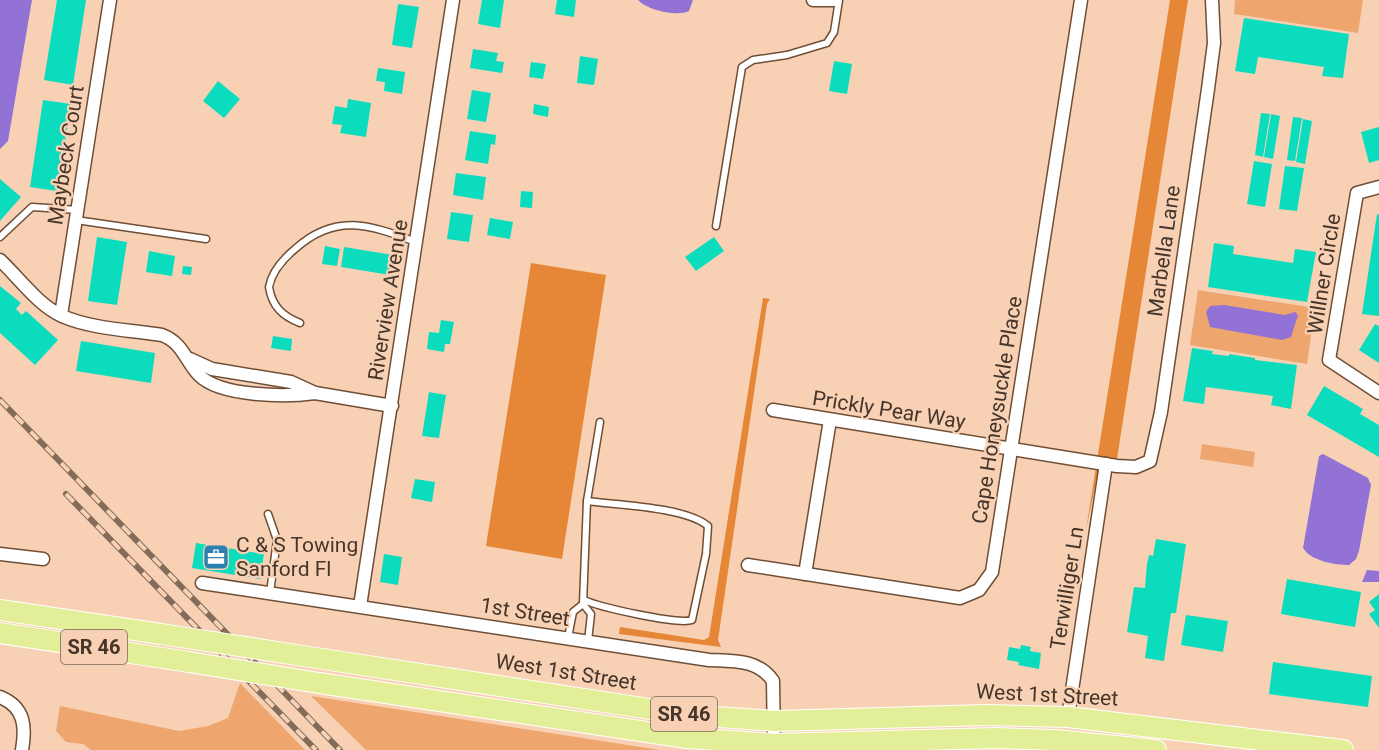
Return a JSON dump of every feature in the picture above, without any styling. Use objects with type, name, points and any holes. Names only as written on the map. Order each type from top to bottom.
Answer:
[{"type":"main road","name":"West 1st Street","points":[[0,609],[647,709],[775,721],[986,715],[1067,729],[1156,750]]},
{"type":"main road","name":"West 1st Street","points":[[0,633],[643,732],[774,747],[957,744],[1067,729],[1343,750]]},
{"type":"street","name":"Maybeck Court","points":[[61,315],[110,0]]},
{"type":"street","name":"Riverview Avenue","points":[[360,606],[453,0]]},
{"type":"street","points":[[813,0],[837,0]]},
{"type":"street","name":"Cape Honeysuckle Place","points":[[748,565],[960,598],[979,590],[992,572],[1081,0]]},
{"type":"street","name":"Marbella Lane","points":[[1106,464],[1142,466],[1150,461],[1154,451],[1214,43],[1212,0]]},
{"type":"street","name":"Willner Circle","points":[[1379,187],[1357,193],[1329,360],[1379,393]]},
{"type":"street","points":[[0,260],[46,305],[61,315],[79,322],[162,335],[179,344],[198,374],[210,384],[288,397],[315,393]]},
{"type":"street","points":[[189,359],[212,369],[291,382],[315,393],[392,406]]},
{"type":"street","points":[[239,390],[241,373]]},
{"type":"street","name":"Prickly Pear Way","points":[[773,410],[1106,464]]},
{"type":"street","points":[[805,574],[830,420]]},
{"type":"street","name":"Terwilliger Ln","points":[[1067,729],[1106,464]]},
{"type":"street","points":[[0,554],[43,559]]},
{"type":"street","name":"1st Street","points":[[202,583],[709,660],[747,662],[757,666],[773,681],[774,747]]},
{"type":"street","points":[[0,697],[18,709],[25,731],[22,750]]},
{"type":"lane","points":[[716,226],[742,67],[753,60],[787,55],[827,43],[834,32],[837,0]]},
{"type":"lane","points":[[0,237],[32,207],[206,239]]},
{"type":"lane","points":[[300,322],[279,312],[269,287],[280,263],[308,237],[332,227],[366,225],[417,242]]},
{"type":"lane","points":[[588,641],[591,614],[584,602],[587,501],[600,422]]},
{"type":"lane","points":[[584,602],[660,618],[687,622],[692,620],[706,554],[708,526],[700,519],[653,509],[587,501]]},
{"type":"lane","points":[[268,514],[277,540],[270,593]]},
{"type":"lane","points":[[568,638],[573,612],[584,602]]},
{"type":"shaded area","points":[[0,0],[32,0],[8,141],[0,149]]},
{"type":"shaded area","points":[[638,0],[693,0],[689,11],[670,13],[648,7]]},
{"type":"shaded area","points":[[1170,0],[1188,0],[1117,459],[1101,457],[1086,530]]},
{"type":"shaded area","points":[[1235,0],[1363,0],[1358,33],[1234,14]]},
{"type":"shaded area","points":[[531,263],[606,275],[562,559],[486,546]]},
{"type":"shaded area","points":[[1198,290],[1315,308],[1307,364],[1190,345]]},
{"type":"shaded area","points":[[763,298],[770,299],[767,304],[718,640],[721,647],[619,634],[620,627],[704,640],[709,637]]},
{"type":"shaded area","points":[[1224,305],[1285,315],[1295,312],[1298,315],[1291,337],[1282,340],[1210,327],[1206,312],[1210,306]]},
{"type":"shaded area","points":[[1202,444],[1255,452],[1253,467],[1200,459]]},
{"type":"shaded area","points":[[1323,454],[1368,478],[1371,485],[1359,551],[1356,559],[1349,565],[1317,559],[1303,548],[1319,456]]},
{"type":"shaded area","points":[[1367,570],[1379,571],[1379,582],[1362,582]]},
{"type":"shaded area","points":[[240,683],[305,750],[91,750],[83,744],[66,742],[56,731],[60,706],[179,731],[208,726],[228,718]]},
{"type":"shaded area","points":[[311,696],[660,750],[366,750]]},
{"type":"building","points":[[57,0],[86,0],[73,85],[44,80]]},
{"type":"building","points":[[482,0],[504,0],[500,28],[478,24]]},
{"type":"building","points":[[557,0],[576,0],[574,17],[555,14]]},
{"type":"building","points":[[398,4],[419,7],[412,48],[392,45]]},
{"type":"building","points":[[1244,18],[1349,34],[1343,78],[1322,76],[1324,67],[1258,57],[1255,74],[1235,71]]},
{"type":"building","points":[[473,49],[498,53],[496,61],[504,62],[502,73],[470,68]]},
{"type":"building","points":[[580,56],[598,59],[594,85],[577,83]]},
{"type":"building","points":[[834,61],[852,64],[847,94],[829,91]]},
{"type":"building","points":[[531,62],[546,64],[543,79],[529,77]]},
{"type":"building","points":[[378,68],[405,72],[402,94],[384,91],[385,82],[376,81]]},
{"type":"building","points":[[218,81],[240,99],[224,118],[203,101]]},
{"type":"building","points":[[472,90],[491,93],[486,122],[467,119]]},
{"type":"building","points":[[348,99],[371,103],[366,137],[340,133],[342,125],[332,124],[335,106],[347,108]]},
{"type":"building","points":[[43,100],[71,104],[57,191],[30,187]]},
{"type":"building","points":[[534,104],[549,107],[548,117],[533,114]]},
{"type":"building","points":[[1261,113],[1270,114],[1263,157],[1255,155]]},
{"type":"building","points":[[1271,114],[1280,116],[1273,159],[1264,157]]},
{"type":"building","points":[[1293,117],[1302,118],[1295,161],[1287,160]]},
{"type":"building","points":[[1303,119],[1312,121],[1305,164],[1296,162]]},
{"type":"building","points":[[1379,127],[1379,160],[1369,163],[1361,132]]},
{"type":"building","points":[[470,131],[496,135],[495,145],[491,144],[488,164],[465,160]]},
{"type":"building","points":[[1254,161],[1272,164],[1265,207],[1247,204]]},
{"type":"building","points":[[1285,166],[1304,168],[1297,211],[1279,209]]},
{"type":"building","points":[[456,173],[486,177],[483,200],[453,195]]},
{"type":"building","points":[[0,179],[21,197],[0,221]]},
{"type":"building","points":[[521,191],[533,192],[532,208],[520,207]]},
{"type":"building","points":[[451,212],[473,215],[469,242],[447,239]]},
{"type":"building","points":[[1377,214],[1379,215],[1379,316],[1362,314]]},
{"type":"building","points":[[490,218],[513,222],[510,239],[487,235]]},
{"type":"building","points":[[97,237],[127,242],[117,305],[88,301]]},
{"type":"building","points":[[714,237],[724,251],[696,271],[685,257]]},
{"type":"building","points":[[1214,243],[1234,246],[1233,254],[1293,263],[1295,249],[1316,252],[1307,302],[1208,287]]},
{"type":"building","points":[[325,246],[340,249],[337,266],[322,264]]},
{"type":"building","points":[[344,247],[393,255],[390,275],[341,267]]},
{"type":"building","points":[[149,251],[175,256],[172,276],[146,272]]},
{"type":"building","points":[[183,266],[192,267],[191,275],[182,274]]},
{"type":"building","points":[[0,286],[21,303],[16,309],[22,315],[26,311],[58,340],[35,365],[0,333]]},
{"type":"building","points":[[441,320],[454,322],[450,344],[445,344],[444,352],[427,349],[429,332],[439,333]]},
{"type":"building","points":[[1375,324],[1379,326],[1379,363],[1359,350]]},
{"type":"building","points":[[273,336],[292,339],[291,351],[271,348]]},
{"type":"building","points":[[81,341],[155,353],[151,383],[76,371]]},
{"type":"building","points":[[1192,348],[1213,351],[1212,354],[1229,356],[1229,354],[1297,365],[1291,409],[1271,405],[1273,396],[1206,387],[1204,404],[1183,401]]},
{"type":"building","points":[[1324,386],[1363,409],[1360,414],[1379,425],[1379,457],[1307,415]]},
{"type":"building","points":[[429,392],[446,395],[439,438],[422,436]]},
{"type":"building","points":[[415,479],[435,482],[432,502],[411,498]]},
{"type":"building","points":[[1156,539],[1186,544],[1176,613],[1171,613],[1164,661],[1145,658],[1148,636],[1127,632],[1134,587],[1145,588],[1149,555],[1153,556]]},
{"type":"building","points":[[196,543],[264,554],[260,579],[192,568]]},
{"type":"building","points":[[384,554],[402,557],[398,585],[380,582]]},
{"type":"building","points":[[1287,579],[1361,592],[1355,627],[1281,614]]},
{"type":"building","points":[[1379,594],[1379,628],[1369,614],[1375,610],[1369,602]]},
{"type":"building","points":[[1186,615],[1228,621],[1223,652],[1181,645]]},
{"type":"building","points":[[1021,645],[1031,647],[1030,651],[1041,653],[1039,669],[1018,665],[1019,662],[1007,660],[1009,647],[1020,649]]},
{"type":"building","points":[[1273,662],[1372,676],[1368,707],[1269,694]]},
{"type":"railway","points":[[0,400],[340,750]]},
{"type":"railway","points":[[66,494],[316,750]]},
{"type":"place","name":"C & S Towing Sanford Fl","points":[[216,557]]}]
